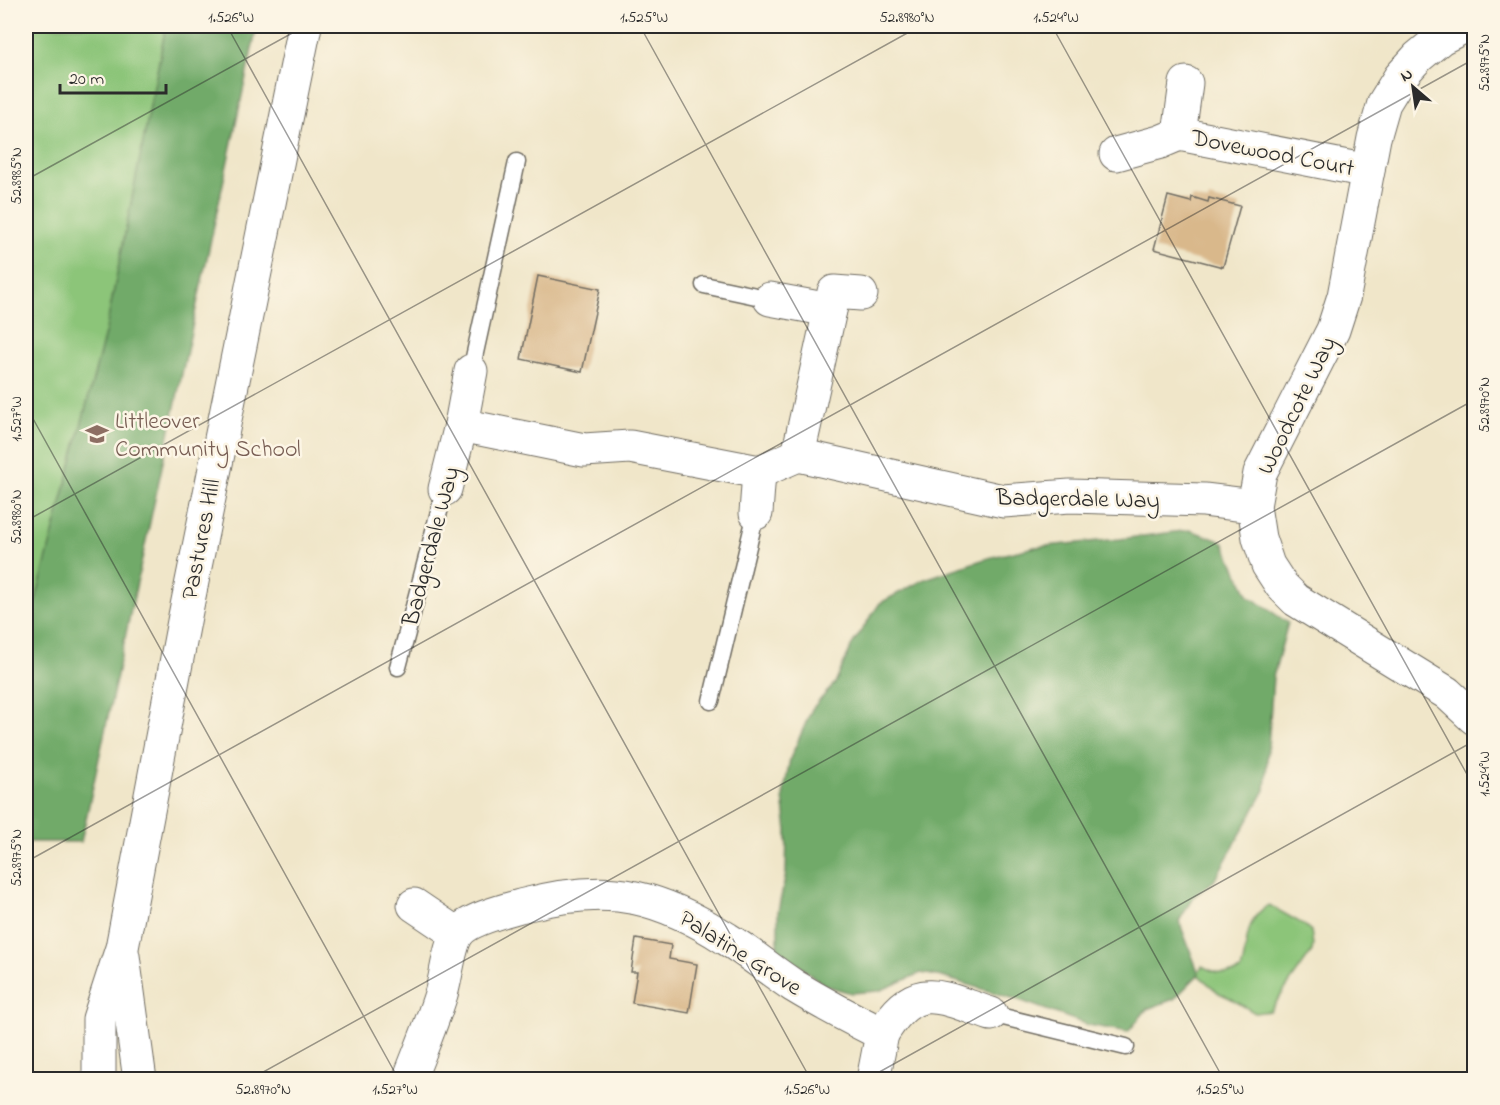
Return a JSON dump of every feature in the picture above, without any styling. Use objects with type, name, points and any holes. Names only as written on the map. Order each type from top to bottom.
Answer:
[{"type":"street","name":"Pastures Hill","points":[[99,1080],[99,1019],[122,948],[187,604],[305,26]]},
{"type":"street","name":"Woodcote Way","points":[[1465,26],[1441,38],[1418,57],[1400,77],[1384,103],[1374,138],[1344,296],[1333,330],[1260,473],[1254,506],[1259,538],[1268,566],[1281,585],[1296,600],[1447,693],[1474,718]]},
{"type":"street","name":"Dovewood Court","points":[[1179,134],[1186,83]]},
{"type":"street","name":"Dovewood Court","points":[[1116,154],[1160,142],[1179,134],[1368,171]]},
{"type":"street","points":[[461,425],[584,450],[630,447],[759,472],[798,454],[834,292],[861,294]]},
{"type":"street","points":[[770,299],[830,310]]},
{"type":"street","name":"Badgerdale Way","points":[[445,489],[461,425],[471,370]]},
{"type":"street","name":"Badgerdale Way","points":[[798,454],[1003,501],[1070,496],[1204,500],[1254,506]]},
{"type":"street","points":[[756,513],[759,472]]},
{"type":"street","name":"Palatine Grove","points":[[457,934],[473,921],[539,901],[584,895],[635,898],[689,916],[794,985],[851,1019],[882,1034]]},
{"type":"street","points":[[409,1080],[442,993],[450,954],[457,934],[414,905]]},
{"type":"street","name":"Pastures Hill","points":[[122,948],[140,1080]]},
{"type":"street","points":[[873,1080],[882,1034],[891,1018],[904,1005],[918,998],[935,996],[991,1014]]},
{"type":"lane","points":[[471,370],[517,162]]},
{"type":"lane","points":[[704,285],[770,299]]},
{"type":"lane","name":"Badgerdale Way","points":[[398,668],[445,489]]},
{"type":"lane","points":[[711,701],[756,513]]},
{"type":"lane","points":[[991,1014],[1126,1047]]},
{"type":"green space","points":[[26,26],[166,26],[106,330],[26,638]]},
{"type":"green space","name":"Littleover Community School","points":[[166,26],[257,26],[81,842],[26,842],[26,638],[106,330]]},
{"type":"green space","points":[[1190,530],[1223,542],[1249,596],[1288,623],[1273,677],[1265,790],[1214,881],[1194,896],[1179,921],[1199,974],[1174,999],[1147,1009],[1128,1032],[1088,1025],[1019,1000],[921,973],[879,991],[851,993],[824,985],[778,949],[778,911],[786,874],[787,831],[783,797],[790,759],[812,709],[835,683],[853,643],[880,603],[925,579],[988,558],[1035,547]]},
{"type":"green space","points":[[1269,905],[1311,931],[1313,945],[1312,951],[1270,1011],[1255,1013],[1219,993],[1197,974],[1202,966],[1221,973],[1241,970],[1250,926],[1260,911]]},
{"type":"building","points":[[1168,196],[1191,202],[1192,197],[1208,202],[1209,198],[1240,206],[1223,267],[1154,249]]},
{"type":"building","points":[[538,276],[600,289],[582,372],[521,359]]},
{"type":"building","points":[[636,939],[671,945],[669,959],[697,964],[689,1013],[632,1003],[637,972],[631,972]]},
{"type":"place","name":"Littleover Community School","points":[[97,434]]}]
